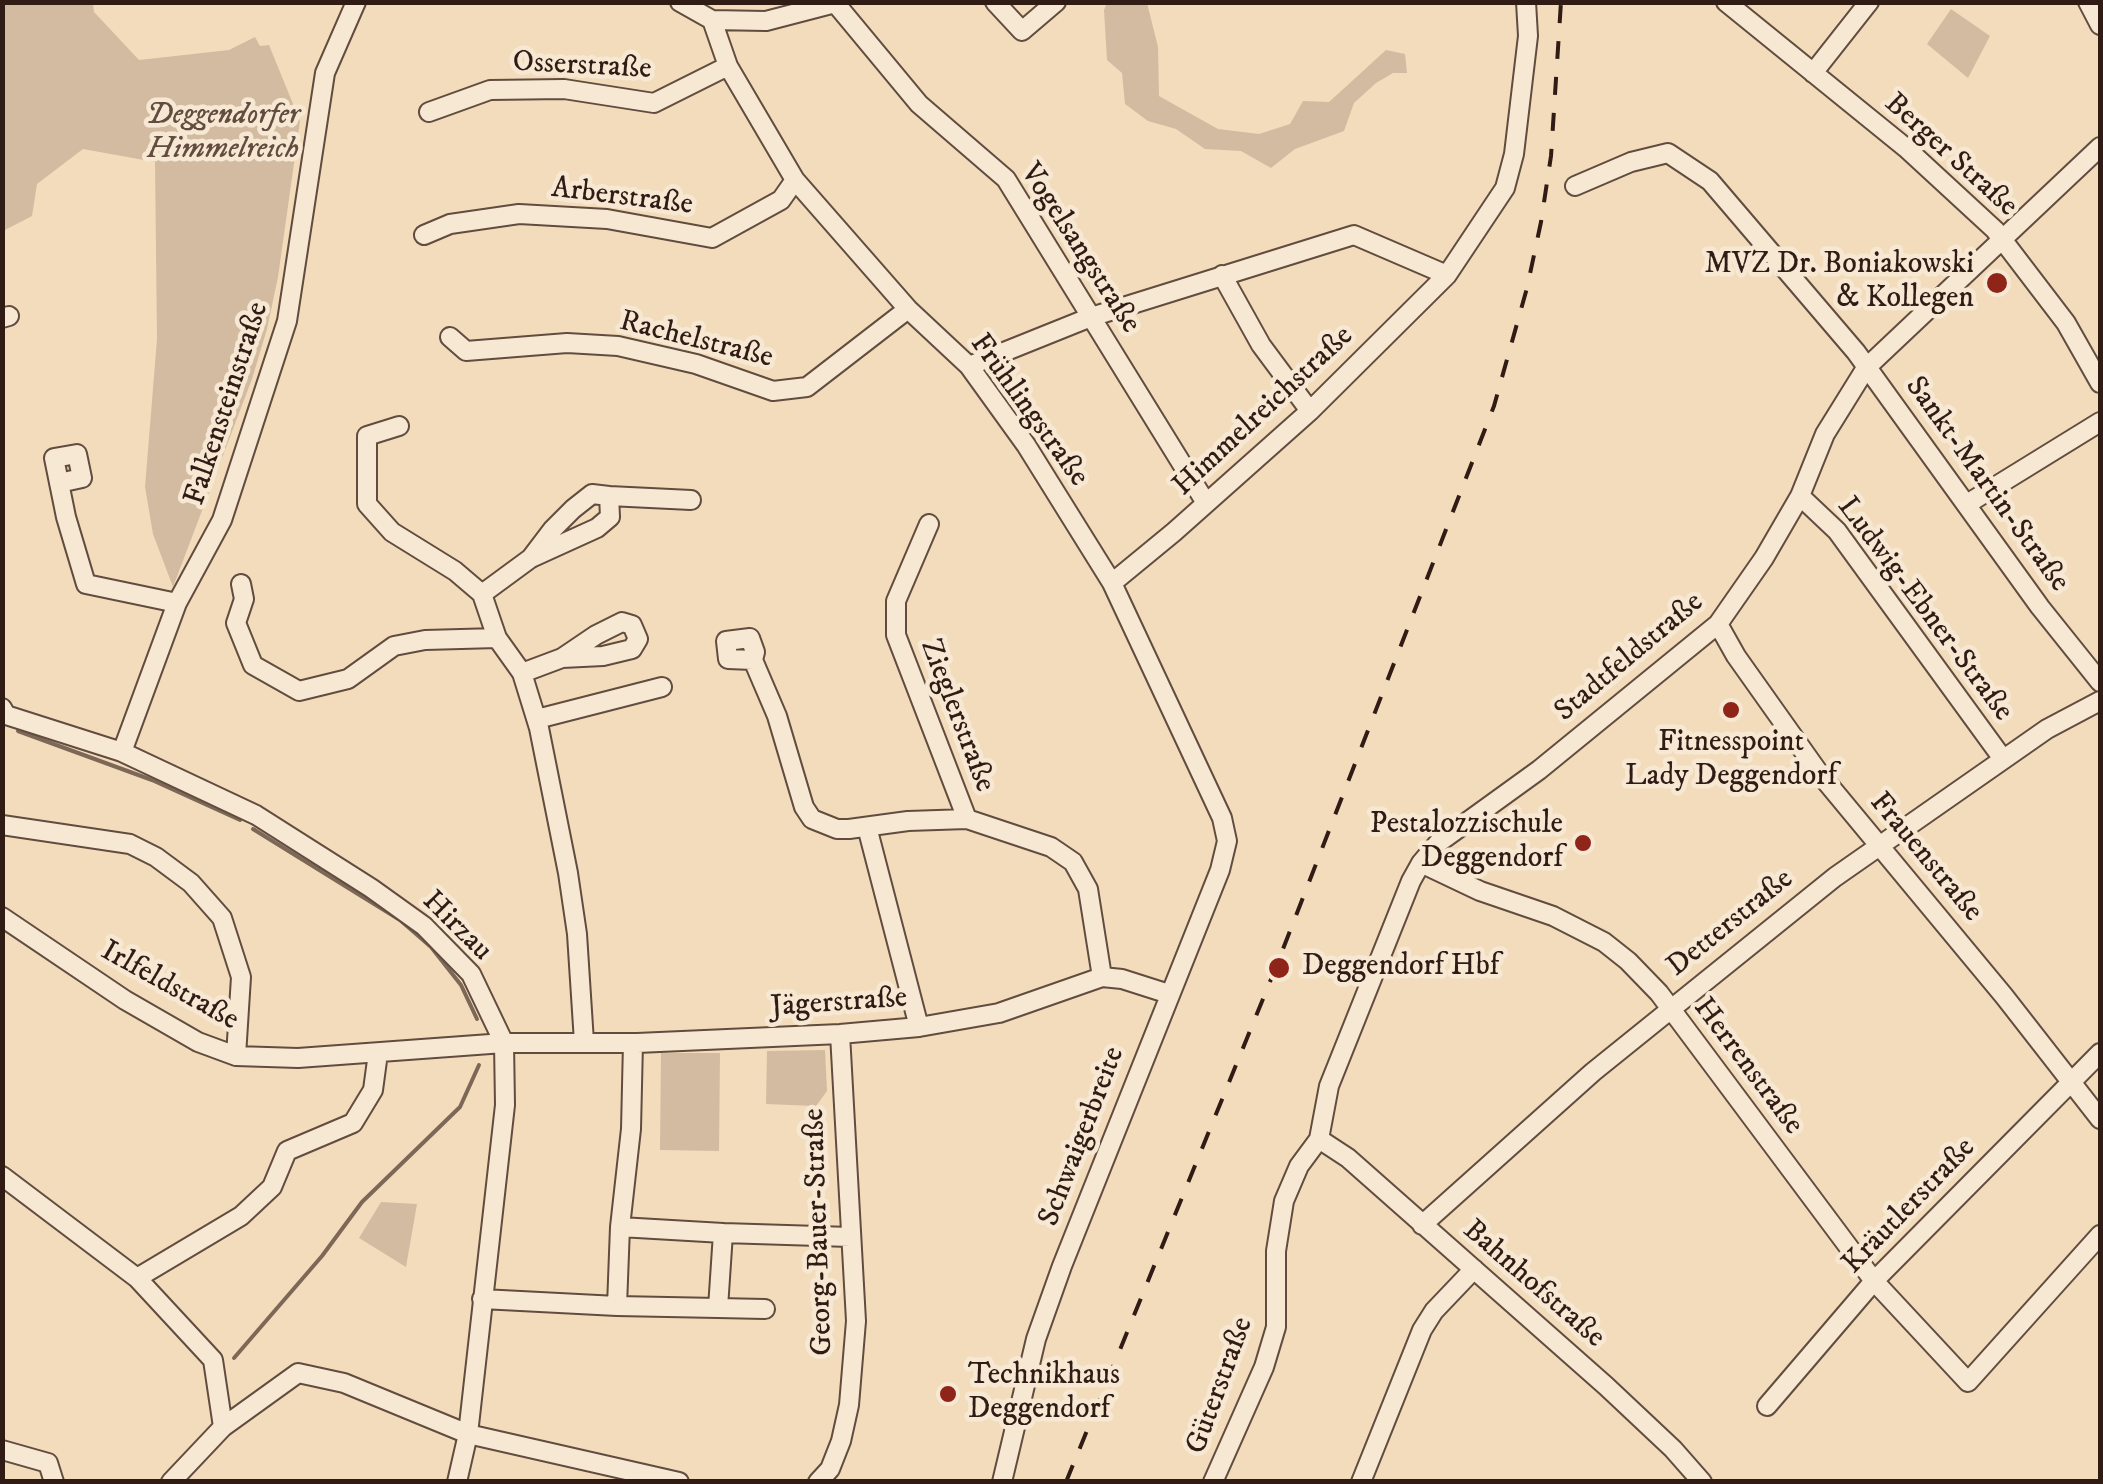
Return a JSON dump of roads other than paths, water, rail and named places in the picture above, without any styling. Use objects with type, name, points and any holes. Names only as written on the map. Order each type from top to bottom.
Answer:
[{"type":"street","name":"Falkensteinstraße","points":[[122,752],[177,603],[222,520],[287,321],[325,73],[356,2]]},
{"type":"street","points":[[680,2],[712,20],[766,21],[795,9],[838,3]]},
{"type":"street","points":[[994,2],[1022,31],[1056,2]]},
{"type":"street","name":"Himmelreichstraße","points":[[1112,583],[1310,411],[1447,275],[1506,188],[1514,154],[1528,36],[1526,2]]},
{"type":"street","name":"Berger Straße","points":[[1726,2],[1906,148],[2002,240],[2078,342],[2100,383]]},
{"type":"street","points":[[1814,73],[1868,2]]},
{"type":"street","points":[[2088,2],[2100,25]]},
{"type":"street","name":"Vogelsangstraße","points":[[838,3],[919,104],[1006,179],[1206,504]]},
{"type":"street","name":"Frühlingstraße","points":[[712,20],[728,66],[795,180],[908,309],[969,366],[1026,444],[1112,583],[1222,818]]},
{"type":"street","name":"Osserstraße","points":[[429,112],[490,90],[564,89],[654,103],[728,66]]},
{"type":"street","name":"Stadtfeldstraße","points":[[1319,1139],[1329,1086],[1406,891],[1422,862],[1438,843],[1539,770],[1718,624],[1744,592],[1800,496],[1825,434],[1866,368],[2100,147]]},
{"type":"street","name":"Sankt-Martin-Straße","points":[[1575,186],[1630,162],[1668,152],[1710,181],[1866,368],[2040,607],[2100,682]]},
{"type":"street","name":"Arberstraße","points":[[424,235],[450,224],[519,214],[607,219],[712,238],[780,200],[795,180]]},
{"type":"street","points":[[969,366],[1091,318],[1354,235],[1447,275]]},
{"type":"street","points":[[1222,275],[1262,345],[1310,411]]},
{"type":"street","name":"Rachelstraße","points":[[450,337],[466,351],[567,343],[618,346],[696,364],[773,391],[806,386],[908,309]]},
{"type":"street","points":[[1966,504],[2100,422]]},
{"type":"street","points":[[399,426],[367,436],[367,504],[392,532],[455,570],[482,594],[497,638],[522,673],[537,719],[577,934],[584,1042]]},
{"type":"street","points":[[59,483],[86,584],[177,603]]},
{"type":"street","points":[[531,558],[552,529],[592,494],[691,500]]},
{"type":"street","points":[[482,594],[531,558],[597,528],[610,517],[608,496]]},
{"type":"street","name":"Ludwig-Ebner-Straße","points":[[1800,496],[1837,531],[2003,758]]},
{"type":"street","name":"Zieglerstraße","points":[[929,524],[896,601],[896,635],[967,819],[1051,847],[1073,862],[1088,889],[1102,978]]},
{"type":"street","points":[[241,584],[244,599],[236,623],[252,665],[299,692],[348,679],[394,646],[424,640],[497,638]]},
{"type":"street","name":"Frauenstraße","points":[[1718,624],[1736,656],[1809,758],[2100,1119]]},
{"type":"street","points":[[522,673],[562,658]]},
{"type":"street","points":[[752,660],[776,716],[804,808],[812,819],[837,829],[967,819]]},
{"type":"street","points":[[537,719],[662,687]]},
{"type":"street","name":"Detterstraße","points":[[1422,1225],[1592,1072],[1877,845],[2047,729],[2100,701]]},
{"type":"street","name":"Hirzau","points":[[2,708],[6,715],[122,752],[256,815],[372,888],[424,926],[471,974],[504,1043],[506,1104],[468,1434],[456,1482]]},
{"type":"street","name":"Schwaigerbreite","points":[[1002,1482],[1036,1339],[1220,870],[1226,842],[1222,818]]},
{"type":"street","points":[[2,825],[130,844],[156,857],[191,883],[222,918],[242,978],[236,1056]]},
{"type":"street","points":[[867,827],[919,1026]]},
{"type":"street","name":"Herrenstraße","points":[[1422,862],[1480,891],[1554,916],[1604,942],[1628,961],[1669,1008],[1874,1281],[1968,1382],[2100,1236]]},
{"type":"street","name":"Irlfeldstraße","points":[[2,917],[139,1008],[198,1042],[236,1056],[298,1058],[504,1043]]},
{"type":"street","points":[[1102,978],[1122,979],[1169,994]]},
{"type":"street","name":"Jägerstraße","points":[[504,1043],[632,1043],[840,1034],[919,1026],[999,1013],[1102,978]]},
{"type":"street","name":"Georg-Bauer-Straße","points":[[818,1482],[837,1454],[849,1405],[856,1321],[840,1034]]},
{"type":"street","points":[[617,1306],[620,1227],[631,1129],[632,1043]]},
{"type":"street","points":[[136,1278],[240,1216],[272,1186],[287,1151],[353,1124],[373,1090],[378,1052]]},
{"type":"street","name":"Kräutlerstraße","points":[[1767,1406],[1874,1281],[2100,1053]]},
{"type":"street","name":"Bahnhofstraße","points":[[1319,1139],[1348,1158],[1617,1396],[1673,1448],[1702,1482]]},
{"type":"street","name":"Güterstraße","points":[[1214,1482],[1264,1367],[1276,1326],[1276,1251],[1284,1202],[1299,1166],[1319,1139]]},
{"type":"street","points":[[2,1176],[136,1278],[214,1360],[222,1426]]},
{"type":"street","points":[[620,1227],[850,1237]]},
{"type":"street","points":[[718,1308],[723,1233]]},
{"type":"street","points":[[1361,1482],[1422,1330],[1434,1311],[1474,1268]]},
{"type":"street","points":[[482,1299],[765,1309]]},
{"type":"street","points":[[170,1482],[222,1426],[298,1373],[344,1382],[468,1434],[679,1482]]},
{"type":"street","points":[[2,1450],[48,1464],[54,1482]]},
{"type":"waterway","points":[[18,731],[152,780],[240,820]]},
{"type":"waterway","points":[[253,829],[400,920],[431,947],[461,985],[477,1019]]},
{"type":"waterway","points":[[234,1358],[322,1256],[362,1202],[460,1107],[479,1065]]},
{"type":"railway","points":[[1066,1482],[1276,967],[1494,406],[1541,222],[1551,156],[1561,2]]},
{"type":"place","name":"MVZ Dr. Boniakowski & Kollegen","points":[[1997,283]]},
{"type":"place","name":"Fitnesspoint Lady Deggendorf","points":[[1731,710]]},
{"type":"place","name":"Pestalozzischule Deggendorf","points":[[1583,843]]},
{"type":"place","name":"Deggendorf Hbf","points":[[1279,968]]},
{"type":"place","name":"Technikhaus Deggendorf","points":[[948,1394]]},
{"type":"park label","name":"Deggendorfer Himmelreich","points":[[223,134]]}]
